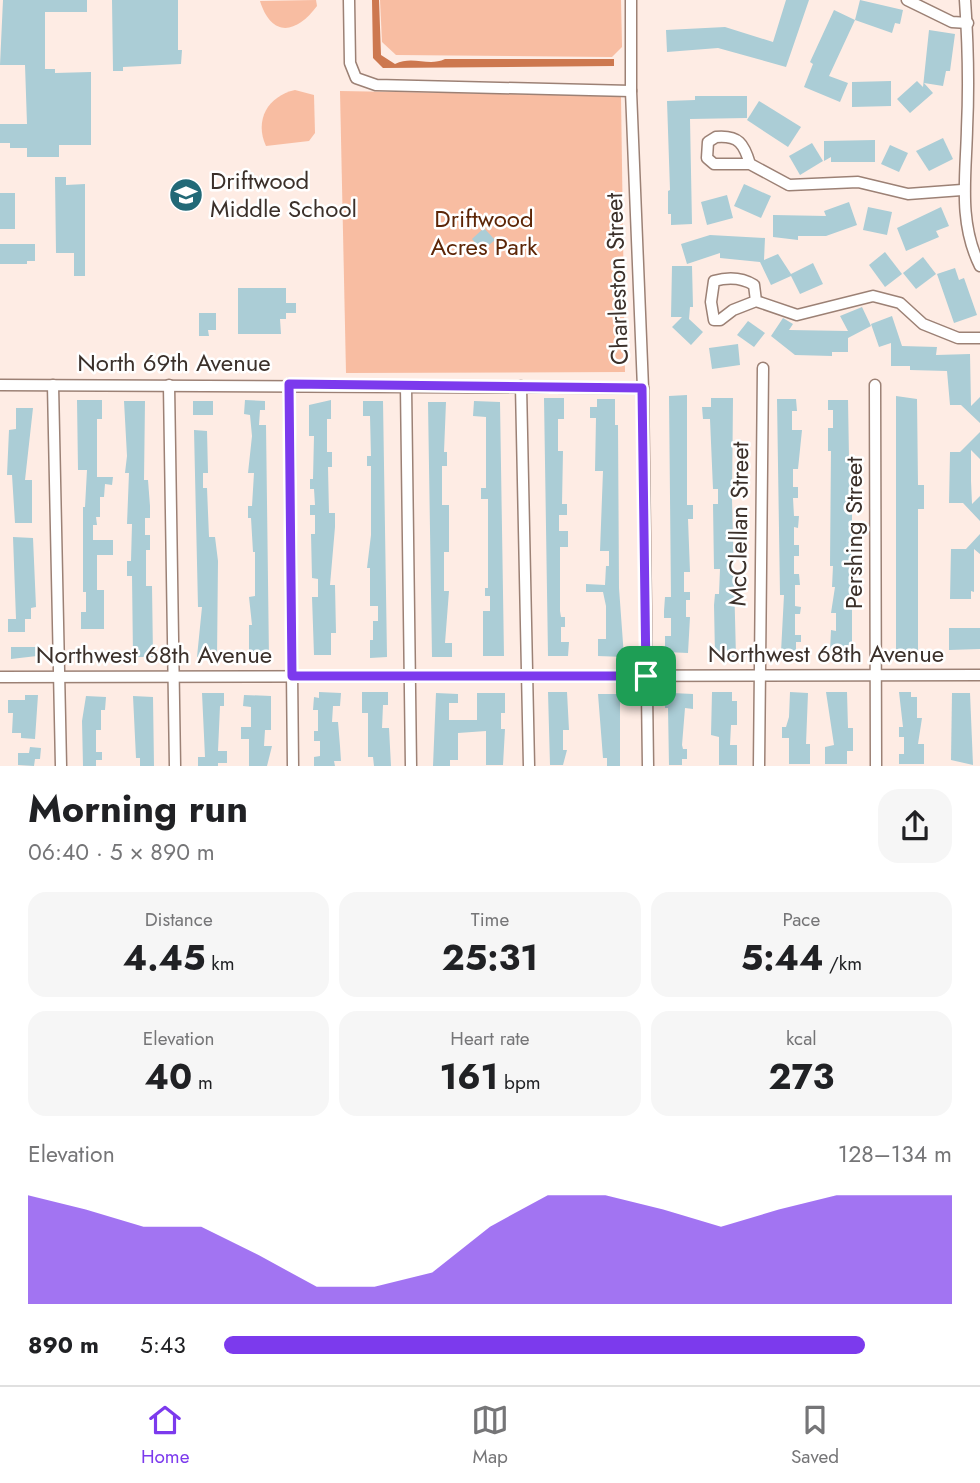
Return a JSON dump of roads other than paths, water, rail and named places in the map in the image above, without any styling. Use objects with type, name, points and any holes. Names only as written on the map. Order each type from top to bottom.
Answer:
[{"type":"street","points":[[349,0],[350,63],[356,78],[376,85],[631,90]]},
{"type":"street","name":"Charleston Street","points":[[631,0],[631,90],[642,388],[648,765]]},
{"type":"street","points":[[907,0],[952,22],[968,23]]},
{"type":"street","points":[[965,0],[968,23],[967,132],[962,190],[972,250],[980,266]]},
{"type":"street","points":[[750,164],[745,145],[737,139],[716,137],[708,142],[707,158],[714,164],[750,164],[789,185],[858,182],[908,194],[962,190]]},
{"type":"street","points":[[756,300],[754,285],[747,281],[727,277],[714,281],[711,302],[714,320],[720,320],[733,310],[756,300],[797,315],[873,296],[900,303],[923,324],[958,338],[980,338]]},
{"type":"street","name":"McClellan Street","points":[[759,765],[762,368]]},
{"type":"street","points":[[289,384],[293,765]]},
{"type":"street","name":"North 69th Avenue","points":[[0,385],[289,384],[642,388]]},
{"type":"street","points":[[52,385],[61,765]]},
{"type":"street","points":[[169,385],[175,765]]},
{"type":"street","name":"Pershing Street","points":[[875,385],[876,765]]},
{"type":"street","points":[[406,386],[411,765]]},
{"type":"street","points":[[521,386],[529,765]]},
{"type":"street","name":"Northwest 68th Avenue","points":[[0,677],[980,675]]},
{"type":"place","name":"Driftwood Middle School","points":[[186,195]]},
{"type":"park label","name":"Driftwood Acres Park","points":[[484,233]]}]
